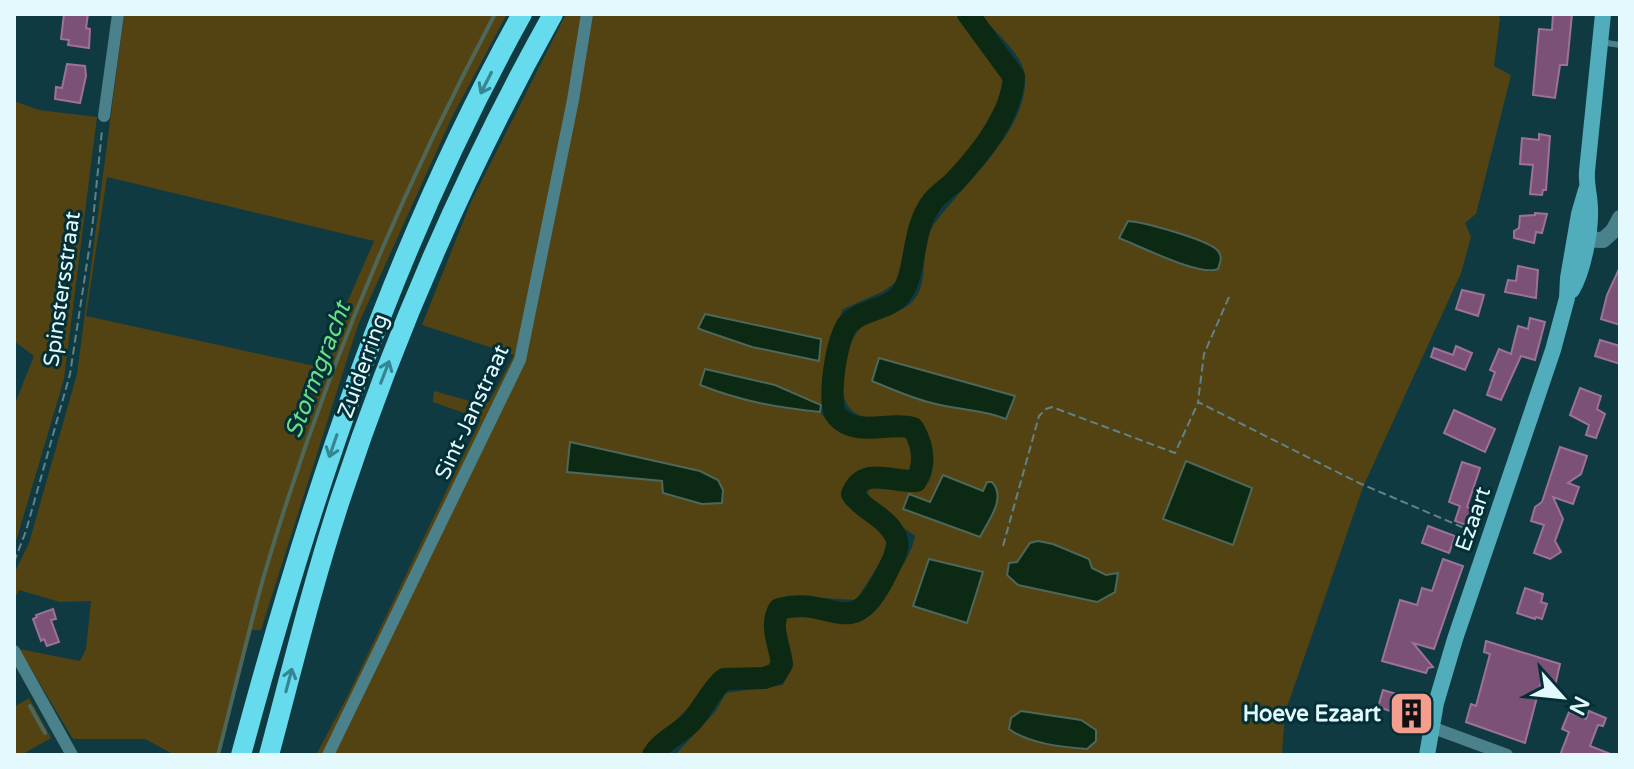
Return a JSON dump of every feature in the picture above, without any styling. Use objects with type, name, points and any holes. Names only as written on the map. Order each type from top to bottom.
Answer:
[{"type":"highway","name":"Zuiderring","points":[[241,755],[267,656],[324,470],[365,354],[421,219],[522,14]]},
{"type":"highway","name":"Zuiderring","points":[[269,755],[341,499],[392,355],[466,178],[553,14]]},
{"type":"main road","name":"Ezaart","points":[[1427,755],[1431,727],[1455,639],[1553,350],[1567,298],[1578,281],[1580,240],[1590,209],[1586,190],[1603,14]]},
{"type":"street","points":[[104,116],[118,14]]},
{"type":"street","name":"Sint-Janstraat","points":[[328,755],[520,360],[573,100],[587,14]]},
{"type":"street","points":[[1580,240],[1596,242],[1608,237],[1620,218]]},
{"type":"street","points":[[14,651],[72,755]]},
{"type":"street","points":[[1431,727],[1507,755]]},
{"type":"lane","points":[[1600,42],[1620,45]]},
{"type":"path","name":"Spinstersstraat","points":[[14,562],[30,518],[70,374],[92,230],[104,116]]},
{"type":"path","points":[[1003,546],[1039,416],[1046,409],[1052,407],[1175,453],[1198,402],[1204,354],[1229,297]]},
{"type":"path","points":[[1198,402],[1359,483],[1490,539]]},
{"type":"shaded area","points":[[124,14],[507,14],[452,117],[358,325],[261,630],[252,630],[219,755],[175,755],[145,739],[73,739],[19,649],[80,661],[86,649],[91,601],[60,602],[19,590],[14,600],[14,574],[29,543],[77,374]],"holes":[[[107,177],[374,241],[319,367],[86,316]]]},
{"type":"shaded area","points":[[566,14],[959,14],[1002,75],[1003,93],[972,148],[937,184],[911,224],[898,281],[882,292],[843,309],[832,337],[821,405],[775,385],[705,369],[701,385],[791,409],[820,412],[842,433],[853,436],[897,435],[910,439],[914,464],[909,472],[871,468],[847,482],[843,492],[845,504],[876,525],[887,537],[883,558],[856,600],[791,596],[769,604],[767,632],[773,658],[770,667],[716,672],[686,710],[643,755],[316,755],[481,419],[433,402],[434,391],[473,402],[489,402],[514,355],[422,325],[471,202]],"holes":[[[570,443],[700,471],[718,480],[662,481],[567,472]]]},
{"type":"shaded area","points":[[982,14],[1498,14],[1494,66],[1511,75],[1476,214],[1465,223],[1471,237],[1461,273],[1363,487],[1285,713],[1282,754],[675,755],[716,711],[726,693],[783,685],[787,676],[781,631],[785,613],[790,610],[845,622],[865,618],[880,605],[912,548],[915,536],[879,509],[866,487],[881,484],[913,487],[929,482],[933,464],[932,448],[915,417],[876,418],[855,413],[844,394],[843,368],[851,342],[864,325],[913,301],[922,284],[926,244],[933,226],[991,157],[1016,118],[1023,98],[1023,69],[1020,60]],"holes":[[[1128,221],[1144,223],[1208,244],[1210,272],[1119,238]],[[879,359],[1015,396],[1006,419]],[[986,489],[980,537],[909,495],[930,502]],[[1030,543],[1053,544],[1089,559],[1092,568],[1106,575],[1118,574],[1097,602],[1018,585],[1007,575],[1009,564],[1017,562]]]},
{"type":"shaded area","points":[[14,101],[39,110],[97,117],[64,379],[14,548],[14,406],[34,356],[14,341]]},
{"type":"shaded area","points":[[1128,221],[1203,242],[1218,251],[1221,260],[1218,269],[1184,265],[1119,238]]},
{"type":"shaded area","points":[[705,314],[821,339],[819,361],[752,347],[702,330],[698,328]]},
{"type":"shaded area","points":[[879,358],[1015,396],[1006,419],[924,401],[872,381]]},
{"type":"shaded area","points":[[705,369],[775,385],[821,405],[820,412],[760,403],[700,385]]},
{"type":"shaded area","points":[[570,442],[700,471],[718,480],[723,490],[722,503],[702,504],[663,493],[662,481],[567,472]]},
{"type":"shaded area","points":[[1186,461],[1252,488],[1233,545],[1163,519]]},
{"type":"shaded area","points":[[943,475],[983,491],[987,482],[992,482],[996,488],[995,510],[980,537],[903,509],[909,494],[930,502]]},
{"type":"shaded area","points":[[1038,541],[1089,559],[1092,568],[1106,575],[1118,573],[1115,592],[1097,602],[1018,585],[1007,575],[1009,563],[1017,562],[1030,543]]},
{"type":"shaded area","points":[[929,559],[983,572],[967,623],[913,606]]},
{"type":"shaded area","points":[[29,698],[51,738],[21,755],[14,755],[14,707]]},
{"type":"shaded area","points":[[1021,711],[1081,720],[1096,730],[1096,741],[1087,749],[1026,738],[1009,729],[1011,718]]},
{"type":"building","points":[[64,14],[88,14],[86,28],[90,29],[89,48],[68,45],[69,40],[61,39]]},
{"type":"building","points":[[1553,14],[1572,14],[1567,65],[1560,65],[1555,98],[1533,95],[1539,29],[1552,30]]},
{"type":"building","points":[[67,64],[85,66],[80,103],[55,99],[56,87],[62,88]]},
{"type":"building","points":[[1539,134],[1550,136],[1546,190],[1542,195],[1530,194],[1533,165],[1520,164],[1522,138],[1539,140]]},
{"type":"building","points":[[1547,214],[1542,233],[1536,232],[1534,243],[1514,238],[1520,216]]},
{"type":"building","points":[[1518,266],[1538,270],[1536,298],[1505,292],[1508,280],[1516,281]]},
{"type":"building","points":[[1620,267],[1620,325],[1601,319],[1607,295]]},
{"type":"building","points":[[1462,290],[1484,295],[1478,316],[1456,309]]},
{"type":"building","points":[[1530,318],[1545,322],[1535,360],[1521,356],[1501,400],[1487,395],[1495,372],[1490,370],[1499,349],[1511,354],[1518,326],[1528,329]]},
{"type":"building","points":[[1600,340],[1620,346],[1620,364],[1595,356]]},
{"type":"building","points":[[1456,346],[1472,353],[1465,370],[1431,357],[1434,348],[1453,355]]},
{"type":"building","points":[[1580,388],[1601,396],[1597,409],[1605,414],[1596,438],[1586,435],[1589,425],[1570,415]]},
{"type":"building","points":[[1454,410],[1495,429],[1485,452],[1444,433]]},
{"type":"building","points":[[1560,447],[1587,456],[1581,474],[1568,483],[1579,487],[1573,504],[1553,497],[1563,519],[1555,541],[1561,552],[1550,559],[1534,553],[1544,525],[1531,521],[1535,507],[1542,502]]},
{"type":"building","points":[[1462,462],[1480,468],[1467,507],[1483,513],[1477,529],[1455,521],[1460,506],[1449,502]]},
{"type":"building","points":[[1428,526],[1455,536],[1449,553],[1422,543]]},
{"type":"building","points":[[1443,559],[1463,566],[1434,649],[1413,643],[1433,667],[1428,668],[1426,673],[1382,661],[1400,600],[1417,605],[1422,588],[1432,591]]},
{"type":"building","points":[[1525,588],[1543,594],[1541,602],[1547,604],[1542,619],[1517,613]]},
{"type":"building","points":[[53,609],[56,619],[51,620],[59,642],[47,646],[44,639],[41,641],[33,619]]},
{"type":"building","points":[[1486,641],[1560,664],[1555,686],[1541,682],[1525,743],[1466,722],[1471,704],[1476,706],[1490,654],[1484,652]]},
{"type":"building","points":[[1383,690],[1423,702],[1417,730],[1401,727],[1403,715],[1378,707]]},
{"type":"building","points":[[1589,711],[1606,718],[1603,726],[1598,725],[1590,746],[1613,755],[1560,755],[1569,732],[1562,729],[1569,712],[1586,719]]},
{"type":"waterway","name":"Stormgracht","points":[[218,755],[263,579],[285,506],[336,362],[395,220],[495,14]]},
{"type":"waterway","points":[[653,755],[692,721],[724,679],[764,678],[776,674],[782,664],[775,629],[779,609],[798,606],[852,613],[874,595],[897,550],[892,530],[852,494],[857,485],[871,478],[916,481],[922,461],[919,441],[913,428],[863,428],[845,423],[834,409],[834,369],[849,323],[890,303],[901,294],[910,275],[925,213],[934,199],[975,158],[1007,106],[1014,77],[968,14]]},
{"type":"waterway","points":[[30,706],[45,733]]},
{"type":"place","name":"Hoeve Ezaart","points":[[1412,714]]}]
